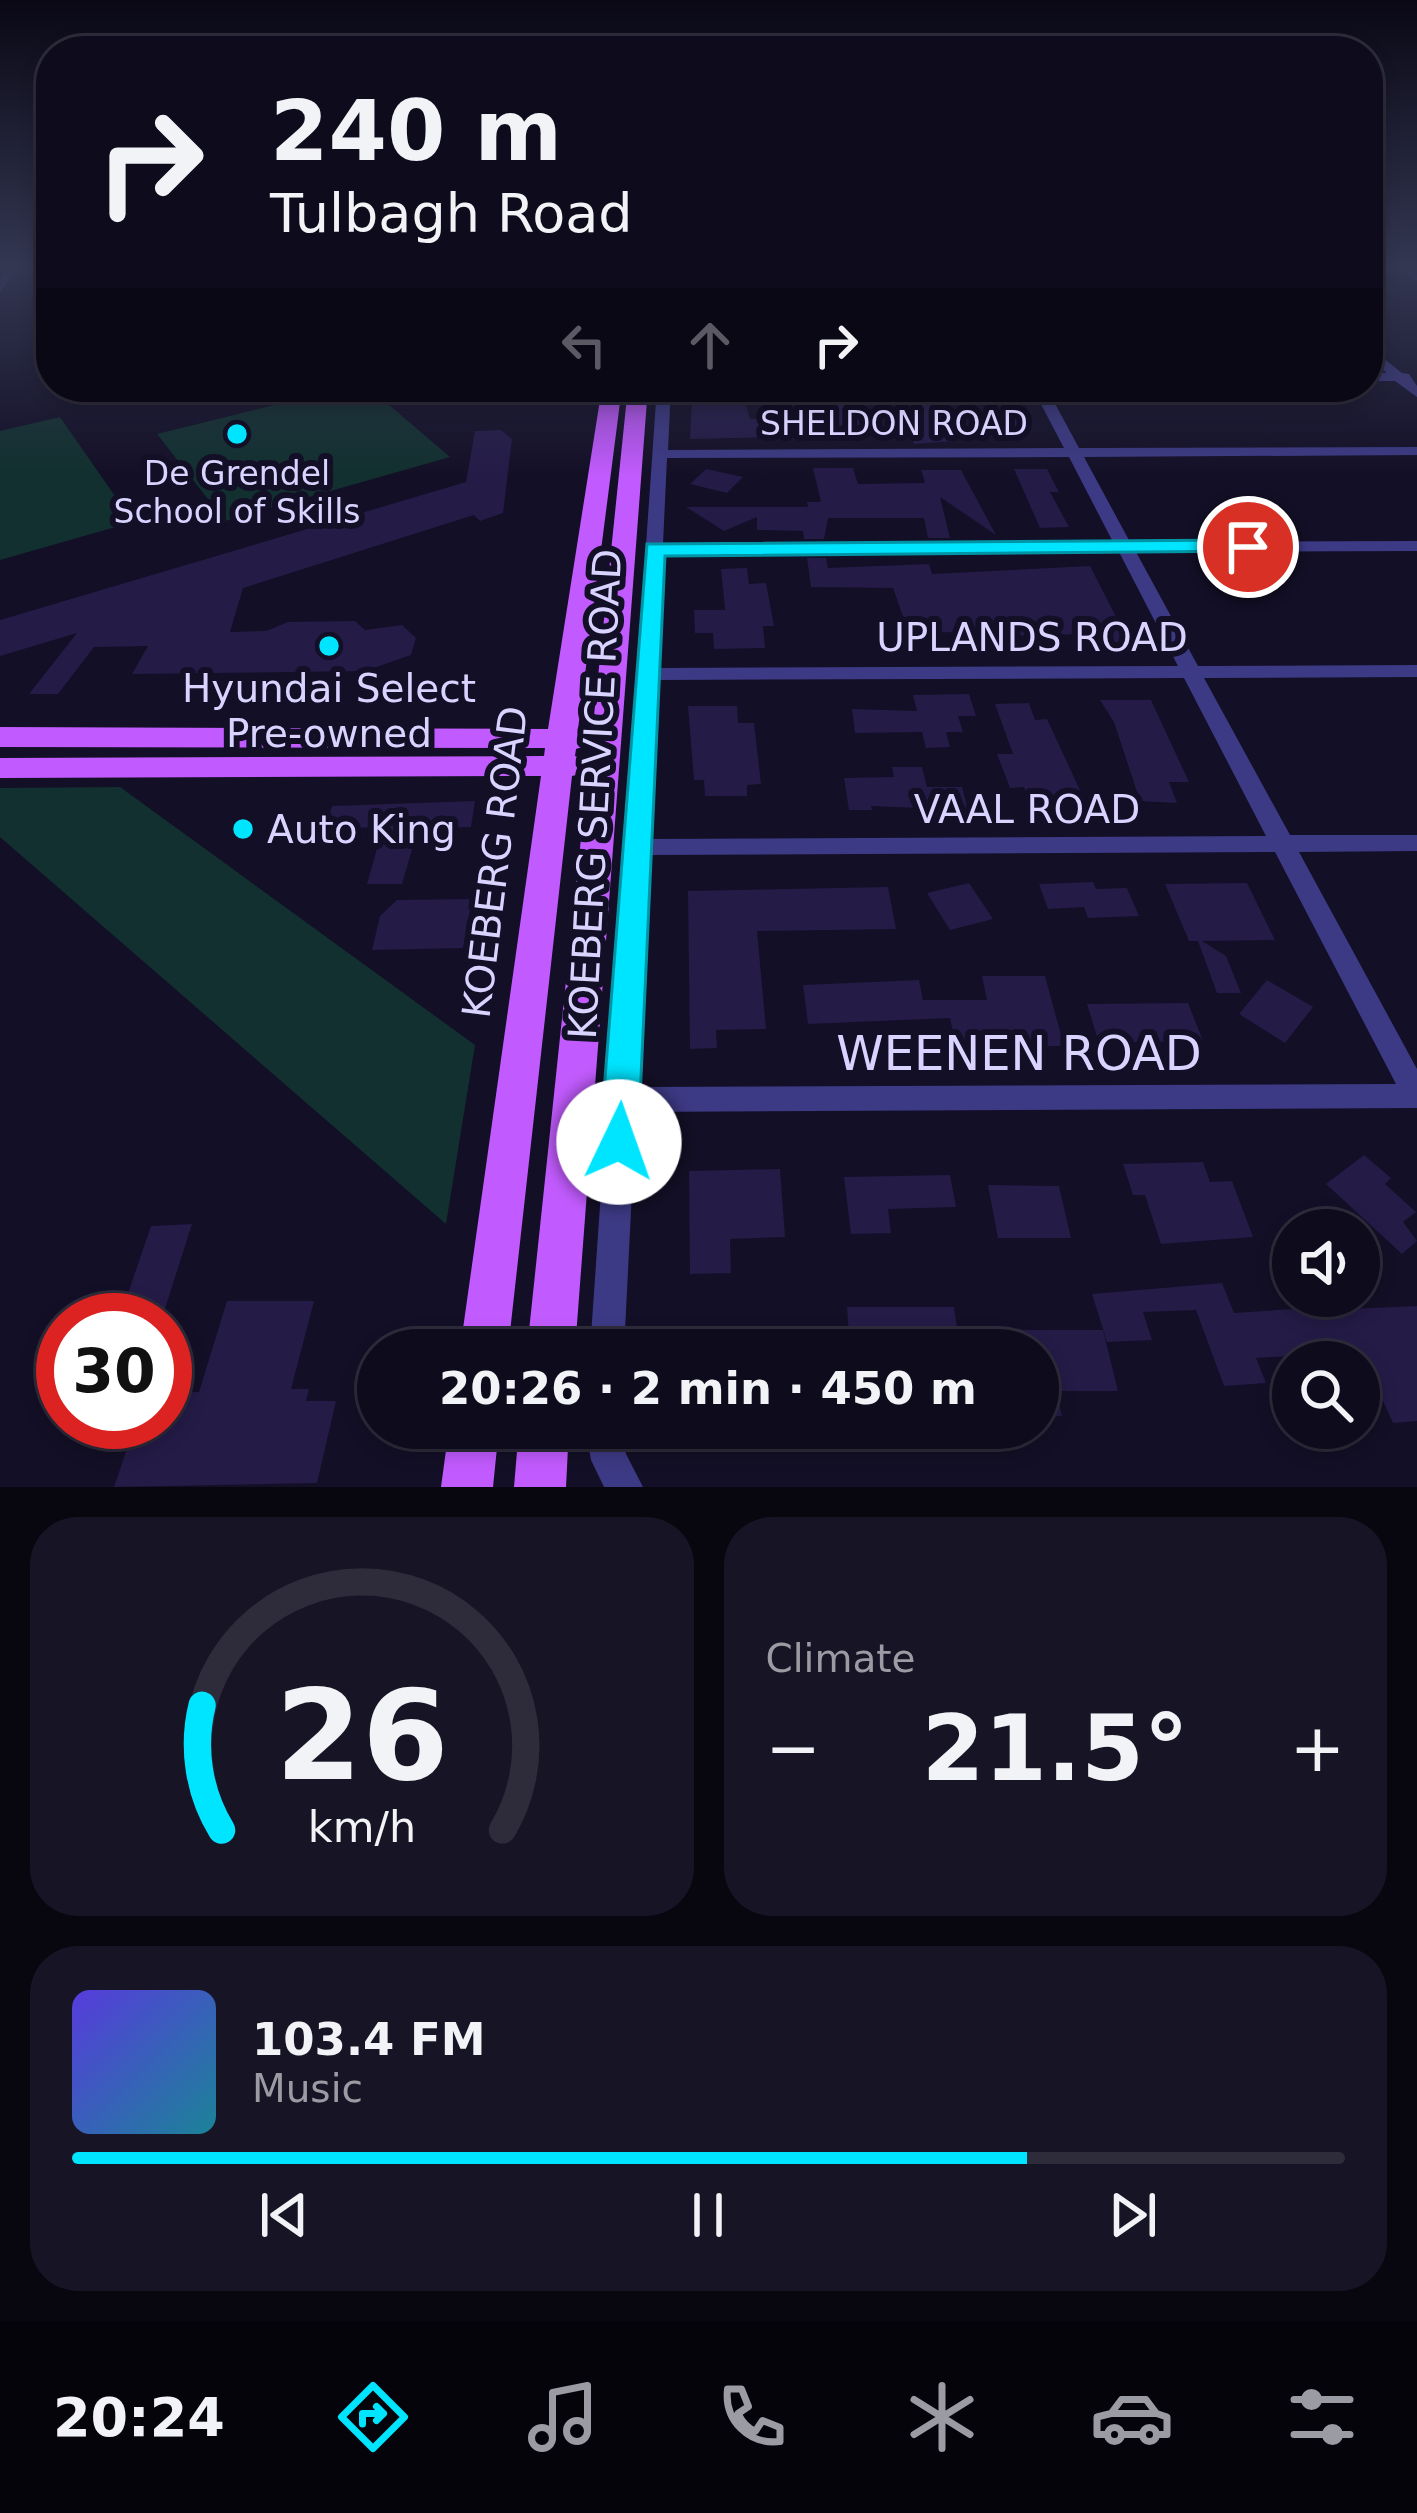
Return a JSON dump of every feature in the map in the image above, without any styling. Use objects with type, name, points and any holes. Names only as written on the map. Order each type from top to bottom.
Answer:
[{"type":"main road","name":"KOEBERG ROAD","points":[[487,1329],[610,402]]},
{"type":"main road","points":[[553,1329],[601,753],[636,402]]},
{"type":"main road","points":[[0,737],[561,753]]},
{"type":"main road","points":[[0,768],[601,753]]},
{"type":"main road","points":[[467,1487],[472,1449]]},
{"type":"main road","points":[[540,1487],[543,1449]]},
{"type":"street","points":[[1383,363],[1417,393]]},
{"type":"street","points":[[1383,377],[1417,376]]},
{"type":"street","name":"KOEBERG SERVICE ROAD","points":[[608,1329],[663,402]]},
{"type":"street","points":[[1047,402],[1122,547],[1196,672],[1417,1096]]},
{"type":"street","name":"SHELDON ROAD","points":[[660,454],[1417,451]]},
{"type":"street","points":[[655,549],[1417,546]]},
{"type":"street","name":"UPLANDS ROAD","points":[[647,674],[1417,670]]},
{"type":"street","name":"VAAL ROAD","points":[[637,847],[1417,843]]},
{"type":"street","name":"WEENEN ROAD","points":[[621,1100],[1417,1096]]},
{"type":"street","points":[[607,1449],[625,1487]]},
{"type":"green space","points":[[286,402],[386,402],[450,457],[225,521],[157,434]]},
{"type":"green space","points":[[60,417],[133,522],[0,560],[0,431]]},
{"type":"green space","points":[[120,787],[475,1045],[446,1224],[0,837],[0,788]]},
{"type":"building","points":[[692,402],[745,402],[750,419],[770,419],[773,437],[690,439]]},
{"type":"building","points":[[804,402],[854,402],[866,425],[815,426]]},
{"type":"building","points":[[910,402],[933,402],[953,441],[914,444],[907,419],[920,419]]},
{"type":"building","points":[[1008,411],[1030,431],[985,432],[968,416]]},
{"type":"building","points":[[501,430],[512,439],[503,513],[480,521],[474,515],[243,588],[230,632],[266,631],[288,622],[355,621],[365,630],[402,625],[416,638],[411,655],[365,671],[132,674],[148,646],[94,647],[58,694],[29,694],[77,633],[0,656],[0,620],[466,482],[475,431]]},
{"type":"building","points":[[813,468],[853,468],[858,484],[925,483],[921,470],[961,470],[996,535],[940,497],[950,538],[928,538],[924,518],[828,518],[824,539],[804,539],[803,531],[757,530],[757,517],[724,531],[686,507],[808,507],[807,502],[821,502]]},
{"type":"building","points":[[706,469],[743,477],[727,493],[690,484]]},
{"type":"building","points":[[1014,469],[1047,469],[1059,492],[1050,492],[1069,527],[1040,528]]},
{"type":"building","points":[[807,558],[826,558],[828,568],[929,564],[932,574],[1090,566],[1131,646],[1085,647],[1079,634],[1011,636],[1013,642],[980,643],[975,631],[909,634],[893,588],[811,587]]},
{"type":"building","points":[[747,568],[749,584],[766,583],[774,626],[763,626],[765,648],[714,649],[713,633],[695,633],[694,610],[725,610],[721,569]]},
{"type":"building","points":[[969,694],[976,716],[958,716],[963,732],[946,732],[950,747],[926,748],[922,732],[855,733],[852,709],[917,711],[913,695]]},
{"type":"building","points":[[1100,700],[1151,700],[1189,782],[1169,782],[1177,803],[1140,801],[1114,722]]},
{"type":"building","points":[[1029,703],[1035,720],[1047,719],[1085,801],[1030,804],[1024,787],[1010,788],[997,754],[1013,754],[995,704]]},
{"type":"building","points":[[688,706],[737,706],[738,723],[754,723],[761,784],[747,785],[747,796],[705,796],[704,780],[694,780]]},
{"type":"building","points":[[892,767],[922,767],[927,787],[962,787],[968,810],[871,806],[872,810],[849,810],[844,778],[894,777]]},
{"type":"building","points":[[475,801],[471,827],[418,829],[402,884],[367,884],[383,827],[325,829],[332,806]]},
{"type":"building","points":[[1093,882],[1096,889],[1127,888],[1139,916],[1088,918],[1084,907],[1048,909],[1039,884]]},
{"type":"building","points":[[969,883],[993,919],[950,930],[927,893]]},
{"type":"building","points":[[1247,883],[1275,940],[1202,941],[1226,956],[1241,993],[1217,993],[1198,941],[1189,941],[1165,884]]},
{"type":"building","points":[[888,887],[896,929],[757,931],[766,1029],[716,1030],[717,1048],[690,1049],[688,891]]},
{"type":"building","points":[[472,899],[463,948],[372,950],[380,916],[397,900]]},
{"type":"building","points":[[982,976],[1045,976],[1064,1046],[989,1046],[992,1061],[959,1060],[950,1018],[808,1024],[803,985],[919,980],[923,1000],[987,1000]]},
{"type":"building","points":[[1267,980],[1313,1007],[1285,1043],[1239,1014]]},
{"type":"building","points":[[1188,1003],[1203,1041],[1099,1043],[1087,1004]]},
{"type":"building","points":[[1364,1155],[1391,1178],[1385,1184],[1416,1212],[1403,1222],[1417,1241],[1402,1254],[1380,1234],[1380,1209],[1353,1209],[1326,1184]]},
{"type":"building","points":[[1203,1162],[1210,1182],[1232,1181],[1253,1237],[1161,1244],[1145,1195],[1133,1195],[1123,1164]]},
{"type":"building","points":[[780,1169],[785,1237],[730,1239],[731,1273],[690,1274],[689,1171]]},
{"type":"building","points":[[950,1175],[956,1207],[888,1209],[891,1233],[851,1234],[844,1177]]},
{"type":"building","points":[[988,1185],[1059,1186],[1071,1238],[998,1238]]},
{"type":"building","points":[[192,1224],[170,1293],[128,1293],[151,1226]]},
{"type":"building","points":[[1222,1283],[1234,1313],[1272,1310],[1272,1317],[1380,1317],[1380,1308],[1417,1306],[1417,1421],[1393,1423],[1380,1394],[1380,1341],[1272,1341],[1272,1357],[1256,1358],[1266,1383],[1224,1386],[1196,1310],[1143,1312],[1152,1340],[1107,1342],[1092,1294]]},
{"type":"building","points":[[227,1301],[314,1301],[291,1389],[309,1389],[306,1401],[336,1401],[317,1483],[114,1487],[127,1449],[192,1449],[192,1392],[199,1392]]},
{"type":"building","points":[[847,1307],[954,1307],[957,1329],[849,1329]]},
{"type":"building","points":[[1059,1330],[1103,1330],[1118,1391],[1059,1391]]},
{"type":"place","name":"De Grendel School of Skills","points":[[237,434]]},
{"type":"place","name":"Hyundai Select Pre-owned","points":[[329,646]]},
{"type":"place","name":"Auto King","points":[[243,829]]},
{"type":"route","points":[[619,1142],[655,549],[1248,547]]}]
